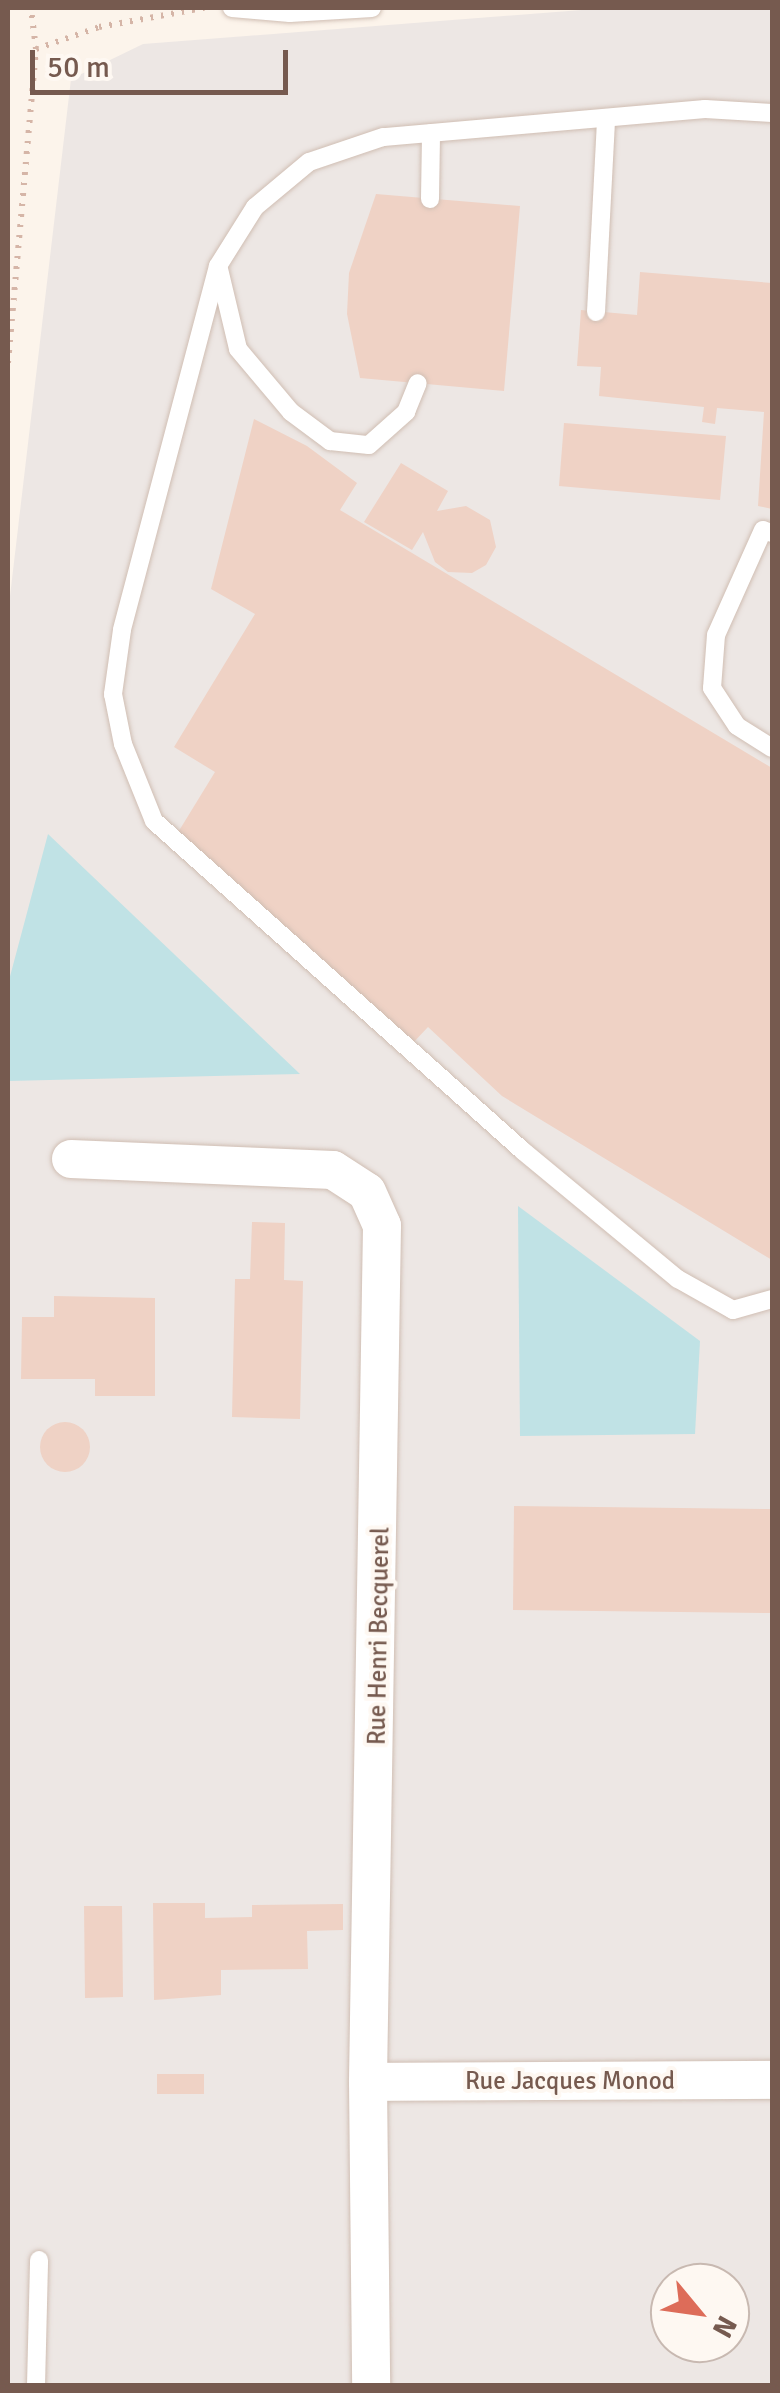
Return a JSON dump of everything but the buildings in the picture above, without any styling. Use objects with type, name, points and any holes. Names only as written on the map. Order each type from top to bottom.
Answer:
[{"type":"street","name":"Rue Henri Becquerel","points":[[71,1159],[321,1168],[356,1182],[379,1214],[380,1630],[368,2082],[371,2386]]},
{"type":"street","name":"Rue Jacques Monod","points":[[368,2082],[772,2080]]},
{"type":"lane","points":[[232,8],[290,13],[372,8]]},
{"type":"lane","points":[[772,113],[705,109],[382,137],[309,162],[255,206],[218,266],[122,630],[113,694],[123,744],[154,821],[523,1150],[678,1279],[732,1310],[772,1298]]},
{"type":"lane","points":[[596,312],[606,118]]},
{"type":"lane","points":[[430,199],[431,133]]},
{"type":"lane","points":[[218,266],[238,348],[291,412],[330,441],[369,445],[406,412],[418,383]]},
{"type":"lane","points":[[772,533],[763,530],[716,635],[712,688],[737,726],[772,748]]},
{"type":"lane","points":[[36,2386],[39,2260]]},
{"type":"path","points":[[8,363],[36,49],[31,8]]},
{"type":"path","points":[[36,49],[99,27],[204,8]]},
{"type":"shaded area","points":[[607,8],[772,8],[772,2385],[8,2386],[8,613],[71,79],[143,44]]},
{"type":"water","points":[[48,834],[300,1074],[8,1081],[8,984]]},
{"type":"water","points":[[518,1206],[700,1341],[695,1434],[520,1436]]}]
